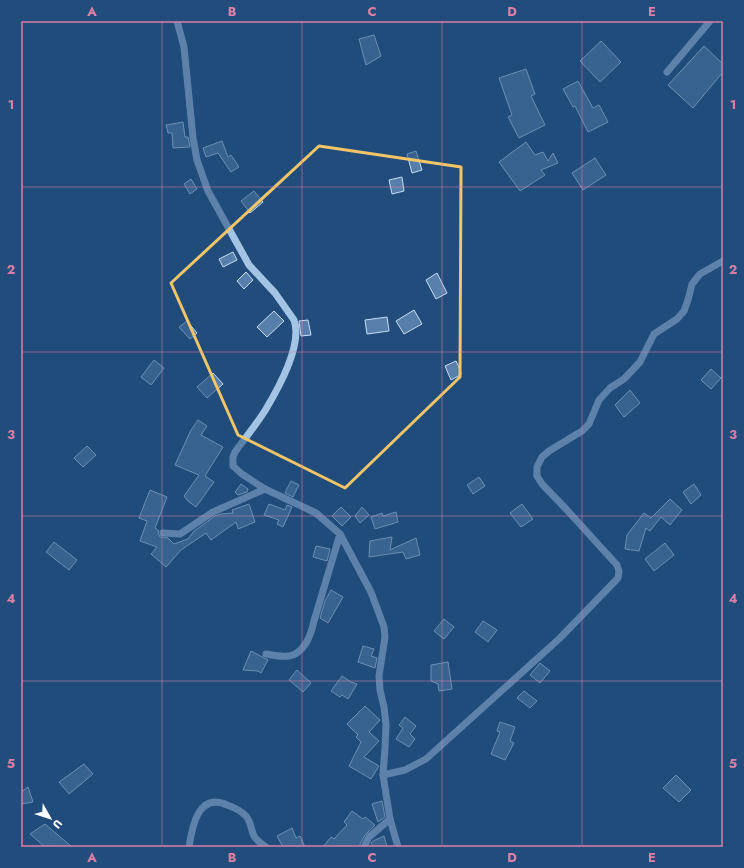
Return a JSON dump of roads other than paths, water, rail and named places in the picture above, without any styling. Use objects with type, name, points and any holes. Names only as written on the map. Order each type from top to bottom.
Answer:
[{"type":"street","points":[[177,21],[184,47],[193,138],[208,191],[249,265],[275,293],[296,324],[295,344],[284,373],[266,410],[233,457],[233,466],[242,474],[265,489],[316,513],[340,534],[371,592],[384,627],[385,637],[379,676],[386,725],[386,748],[383,775],[390,819],[398,847]]},
{"type":"street","points":[[667,72],[710,21]]},
{"type":"street","points":[[383,775],[405,770],[426,759],[560,638],[618,578],[620,571],[617,565],[542,484],[537,476],[537,466],[542,457],[549,451],[582,431],[589,424],[599,400],[610,388],[624,379],[640,362],[654,334],[677,318],[684,311],[692,284],[700,274],[723,261]]},
{"type":"street","points":[[163,533],[180,534],[213,512],[265,489]]},
{"type":"street","points":[[266,654],[288,656],[298,652],[312,634],[314,621],[340,534]]},
{"type":"street","points":[[189,847],[191,831],[201,808],[216,802],[236,809],[246,817],[252,828],[254,836],[266,847]]},
{"type":"street","points":[[364,847],[369,837],[390,819]]}]
